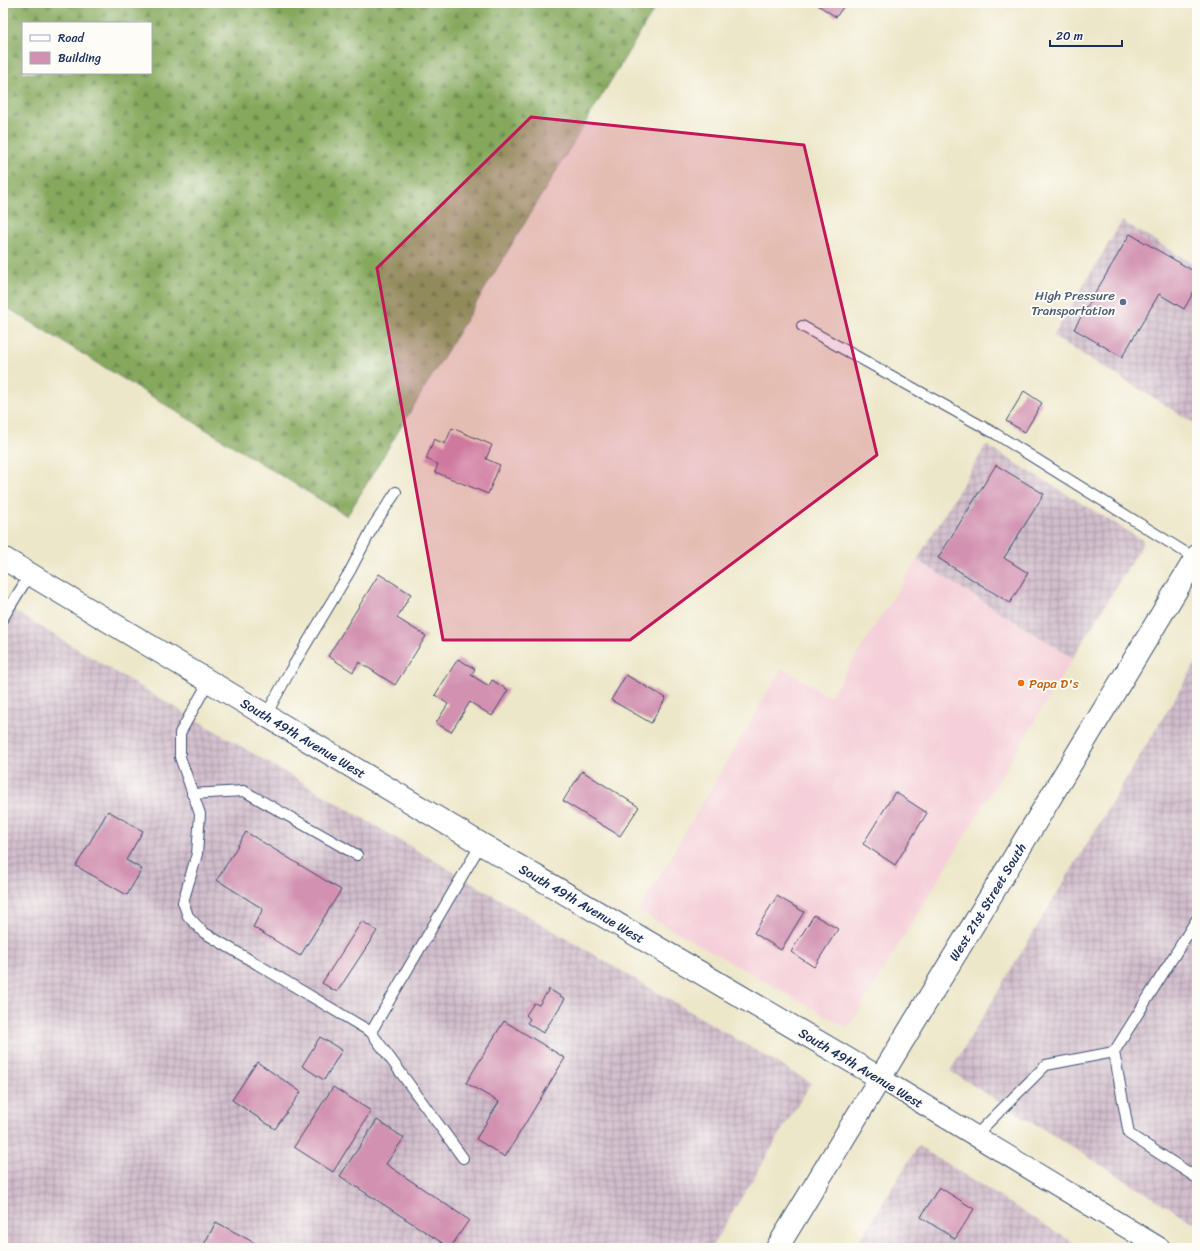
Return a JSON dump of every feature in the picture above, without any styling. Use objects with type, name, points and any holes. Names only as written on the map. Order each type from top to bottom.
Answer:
[{"type":"street","name":"West 21st Street South","points":[[777,1248],[1196,557]]},
{"type":"street","name":"South 49th Avenue West","points":[[3,558],[481,844],[880,1078],[1160,1248]]},
{"type":"lane","points":[[802,326],[996,434],[1196,557]]},
{"type":"lane","points":[[266,716],[290,671],[350,571],[374,525],[396,492]]},
{"type":"lane","points":[[3,618],[30,574]]},
{"type":"lane","points":[[209,681],[180,732],[180,757],[200,814],[197,854],[183,902],[188,916],[203,932],[371,1032],[463,1158]]},
{"type":"lane","points":[[192,794],[244,791],[357,855]]},
{"type":"lane","points":[[371,1032],[481,844]]},
{"type":"lane","points":[[1197,919],[1114,1052],[1129,1134],[1197,1178]]},
{"type":"lane","points":[[975,1136],[1046,1065],[1114,1052]]},
{"type":"highlighted area","points":[[531,117],[804,145],[877,455],[630,640],[443,640],[377,268]]},
{"type":"shaded area","points":[[1122,221],[1197,266],[1197,425],[1053,336]]},
{"type":"shaded area","points":[[986,445],[1144,541],[1073,658],[917,560]]},
{"type":"shaded area","points":[[917,560],[1073,658],[848,1028],[639,911],[782,668],[830,697]]},
{"type":"shaded area","points":[[3,604],[811,1083],[711,1248],[3,1248]]},
{"type":"shaded area","points":[[1197,661],[1197,1225],[950,1071]]},
{"type":"shaded area","points":[[918,1146],[1082,1248],[855,1248]]},
{"type":"green space","points":[[3,3],[658,3],[347,516],[3,305]]},
{"type":"building","points":[[815,3],[846,3],[836,17]]},
{"type":"building","name":"High Pressure Transportation","points":[[1130,234],[1197,273],[1197,286],[1184,309],[1159,294],[1122,357],[1074,329]]},
{"type":"building","points":[[1024,391],[1042,403],[1025,432],[1006,421]]},
{"type":"building","points":[[452,428],[492,445],[486,459],[500,465],[488,494],[435,472],[438,464],[426,459],[434,439],[445,444]]},
{"type":"building","points":[[996,465],[1044,494],[1004,558],[1028,573],[1010,603],[938,558]]},
{"type":"building","points":[[379,574],[411,594],[397,618],[426,636],[395,685],[359,662],[353,672],[328,656]]},
{"type":"building","points":[[458,659],[475,669],[471,675],[489,686],[492,680],[508,690],[492,716],[470,702],[451,732],[436,723],[448,704],[435,695]]},
{"type":"building","points":[[626,675],[666,698],[651,723],[611,700]]},
{"type":"building","points":[[582,771],[639,807],[620,836],[563,801]]},
{"type":"building","points":[[895,792],[927,813],[895,865],[863,844]]},
{"type":"building","points":[[108,811],[143,831],[126,860],[142,869],[127,895],[76,866]]},
{"type":"building","points":[[246,832],[341,890],[300,956],[253,927],[263,909],[217,880]]},
{"type":"building","points":[[777,896],[804,912],[781,950],[754,933]]},
{"type":"building","points":[[814,915],[838,929],[814,967],[791,952]]},
{"type":"building","points":[[362,921],[377,931],[337,992],[322,983]]},
{"type":"building","points":[[549,989],[565,999],[543,1033],[527,1023],[530,1019],[526,1015],[534,1003],[539,1005]]},
{"type":"building","points":[[504,1021],[565,1058],[505,1157],[476,1139],[499,1102],[466,1083]]},
{"type":"building","points":[[320,1037],[342,1050],[324,1080],[302,1066]]},
{"type":"building","points":[[257,1062],[301,1092],[275,1129],[232,1100]]},
{"type":"building","points":[[333,1087],[371,1111],[333,1172],[294,1147]]},
{"type":"building","points":[[377,1120],[404,1138],[386,1164],[469,1220],[450,1248],[340,1176]]},
{"type":"building","points":[[939,1187],[974,1209],[955,1239],[921,1217]]},
{"type":"building","points":[[216,1222],[264,1248],[202,1248]]},
{"type":"place","name":"High Pressure Transportation","points":[[1123,302]]},
{"type":"place","name":"Papa D's","points":[[1021,683]]}]
